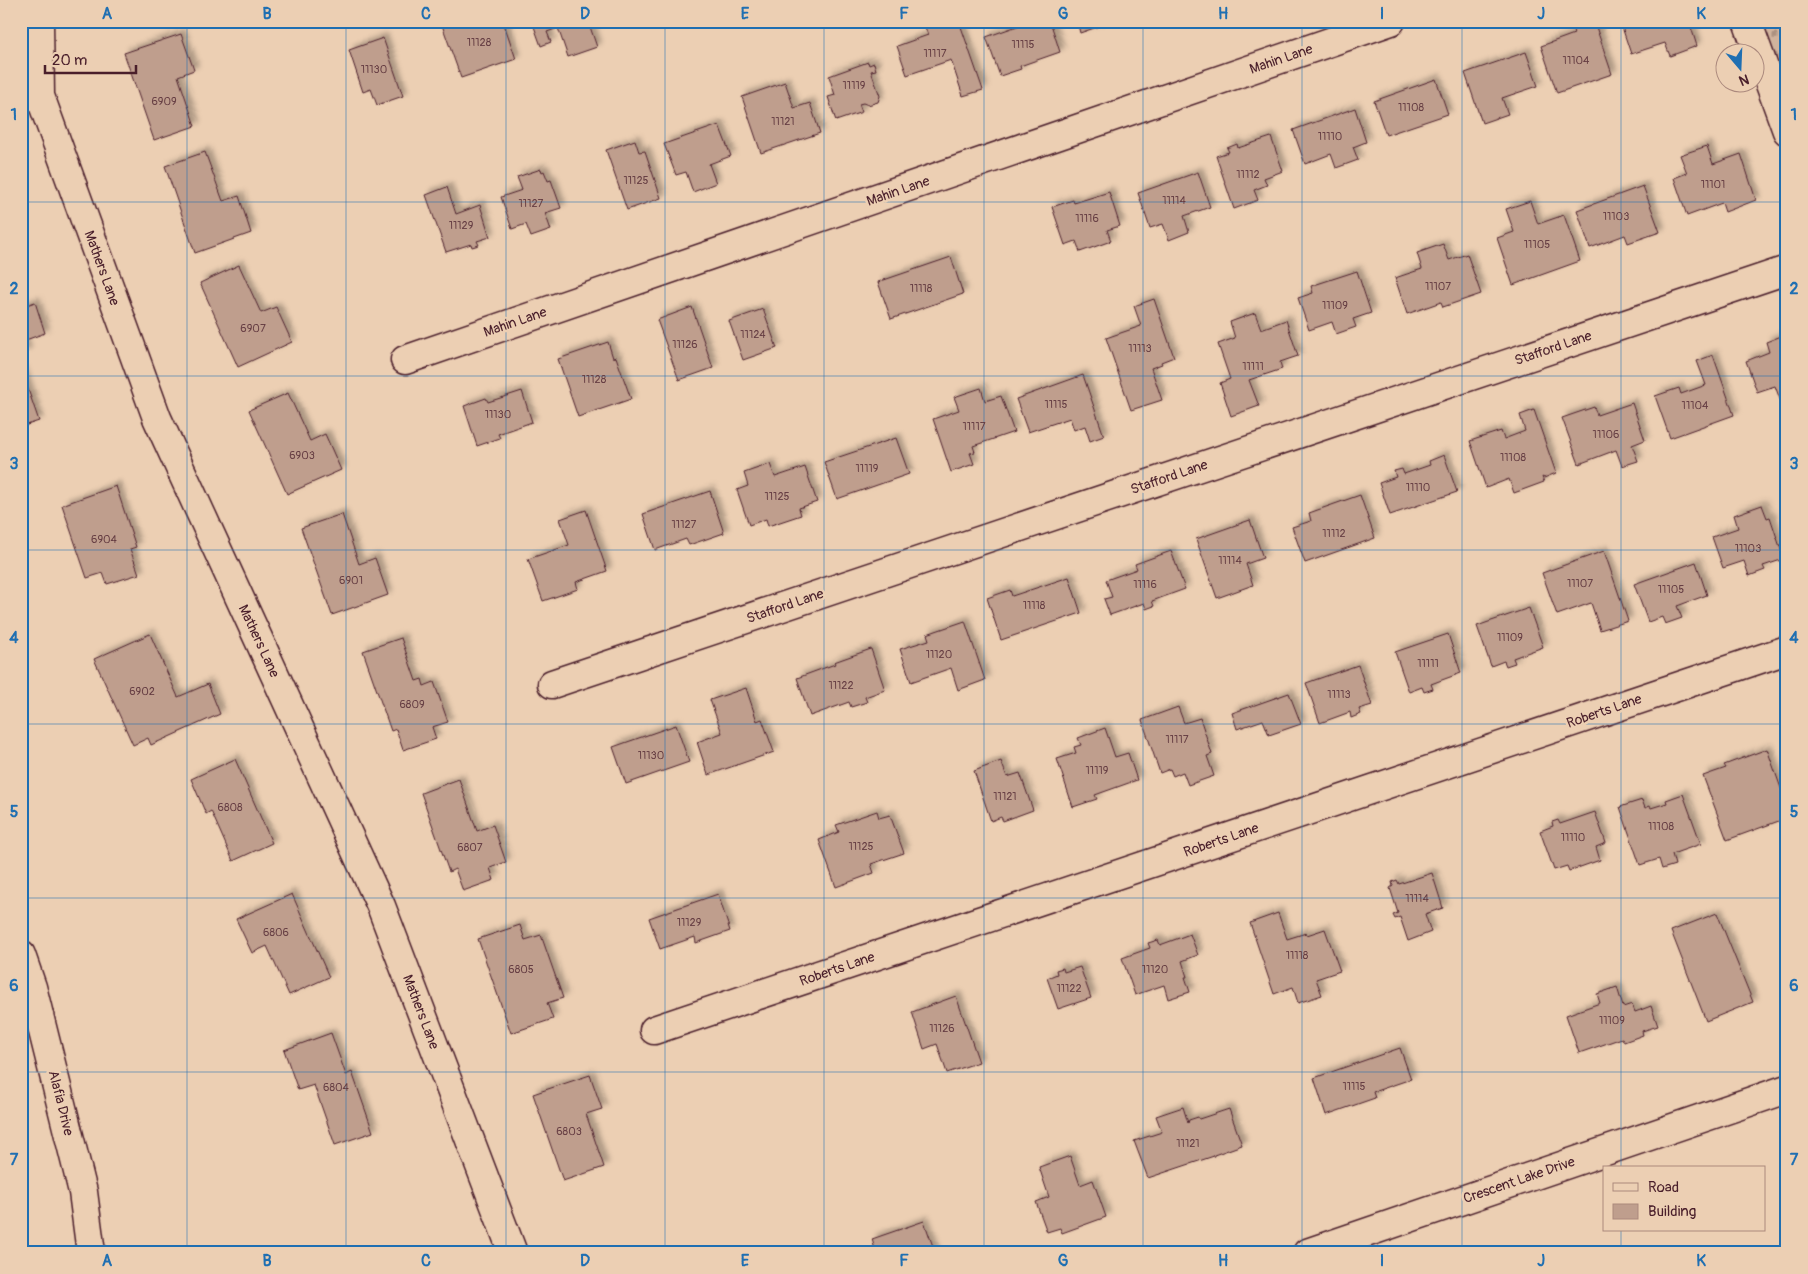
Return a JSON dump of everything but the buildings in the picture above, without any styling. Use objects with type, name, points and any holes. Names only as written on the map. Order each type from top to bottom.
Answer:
[{"type":"street","name":"Mathers Lane","points":[[39,21],[40,96],[157,418],[381,906],[513,1253]]},
{"type":"street","name":"Mahin Lane","points":[[405,360],[1391,21]]},
{"type":"street","points":[[1747,21],[1787,131]]},
{"type":"street","name":"Stafford Lane","points":[[552,684],[1787,270]]},
{"type":"street","name":"Roberts Lane","points":[[654,1030],[1787,650]]},
{"type":"street","name":"Alafia Drive","points":[[21,955],[32,987],[83,1192],[91,1253]]},
{"type":"street","name":"Crescent Lake Drive","points":[[1307,1253],[1787,1089]]},
{"type":"green space","points":[[1758,21],[1787,21],[1787,105],[1766,42]]}]
